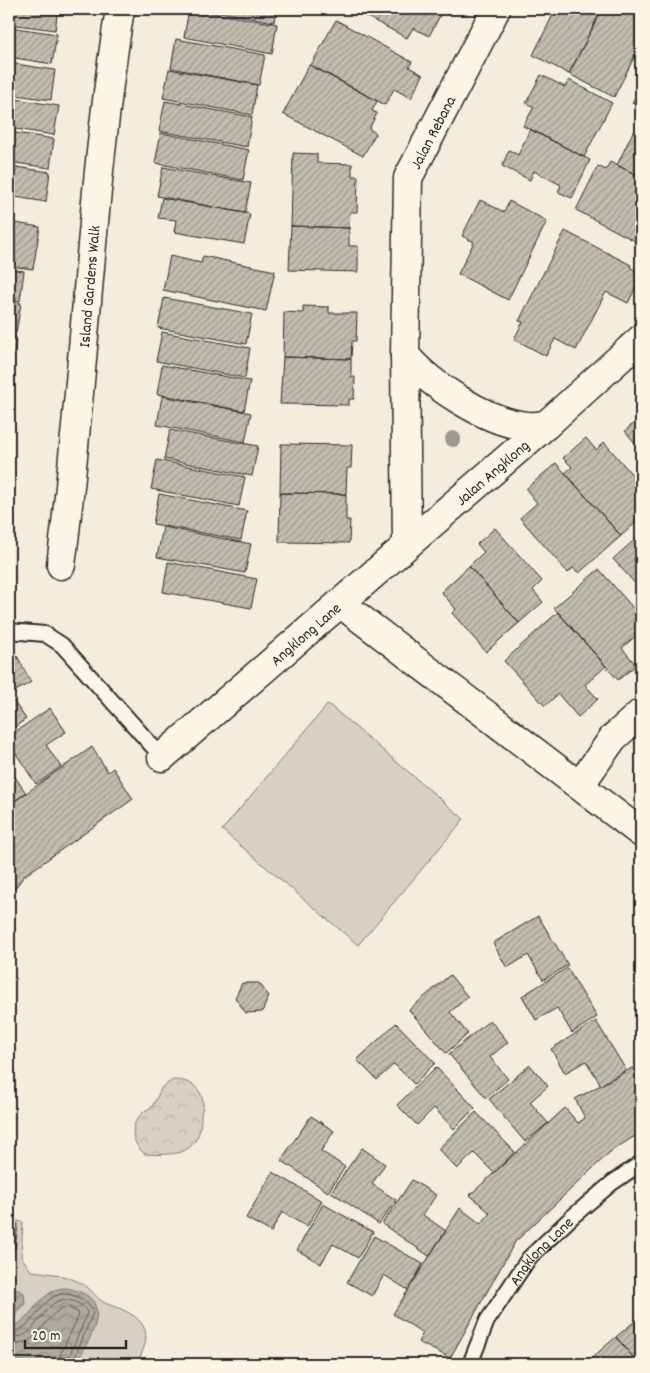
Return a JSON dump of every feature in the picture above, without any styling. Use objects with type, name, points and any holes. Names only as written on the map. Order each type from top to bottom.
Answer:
[{"type":"street","name":"Island Gardens Walk","points":[[61,565],[74,465],[86,294],[102,145],[120,9]]},
{"type":"street","name":"Jalan Rebana","points":[[407,545],[405,355],[408,178],[496,9]]},
{"type":"street","name":"Jalan Angklong","points":[[340,603],[546,425],[641,338]]},
{"type":"street","points":[[405,355],[424,375],[482,411],[508,422],[528,426],[546,425]]},
{"type":"street","name":"Angklong Lane","points":[[162,757],[340,603],[641,833]]},
{"type":"street","points":[[580,785],[613,738],[641,713]]},
{"type":"lane","name":"Angklong Lane","points":[[9,631],[45,634],[62,645],[162,757]]},
{"type":"lane","name":"Angklong Lane","points":[[470,1364],[488,1320],[529,1258],[612,1183],[641,1164]]},
{"type":"green space","points":[[328,704],[464,819],[358,945],[222,830]]},
{"type":"green space","points":[[173,1080],[189,1083],[200,1092],[203,1105],[198,1136],[193,1144],[179,1152],[145,1154],[135,1142],[133,1135],[136,1122],[139,1116],[152,1107],[162,1087]]},
{"type":"green space","points":[[9,1220],[23,1222],[21,1256],[31,1271],[73,1279],[86,1286],[103,1302],[131,1314],[138,1320],[143,1326],[146,1339],[136,1364],[9,1364]]},
{"type":"water","points":[[9,1285],[24,1293],[25,1304],[12,1321],[15,1326],[43,1298],[55,1290],[62,1288],[71,1289],[90,1298],[95,1306],[97,1315],[95,1325],[76,1364],[9,1364]]},
{"type":"building","points":[[9,9],[58,9],[55,30],[9,24]]},
{"type":"building","points":[[189,9],[277,24],[272,54],[184,37]]},
{"type":"building","points":[[204,9],[276,9],[274,22]]},
{"type":"building","points":[[352,9],[443,10],[429,36],[413,28],[407,38]]},
{"type":"building","points":[[556,9],[602,9],[569,74],[533,55]]},
{"type":"building","points":[[602,9],[610,9],[619,13],[621,9],[641,9],[641,44],[614,97],[569,74]]},
{"type":"building","points":[[336,20],[412,62],[409,67],[423,75],[411,98],[394,89],[385,105],[311,65]]},
{"type":"building","points":[[9,27],[57,34],[52,64],[9,57]]},
{"type":"building","points":[[176,39],[265,55],[259,85],[171,68]]},
{"type":"building","points":[[9,63],[55,70],[51,100],[9,94]]},
{"type":"building","points":[[309,65],[377,101],[372,111],[377,113],[369,129],[376,133],[363,156],[283,114]]},
{"type":"building","points":[[169,69],[257,85],[252,115],[163,98]]},
{"type":"building","points":[[541,75],[565,87],[569,80],[612,103],[584,157],[523,126],[534,107],[526,103]]},
{"type":"building","points":[[641,86],[641,108],[632,103]]},
{"type":"building","points":[[9,98],[59,106],[54,135],[9,128]]},
{"type":"building","points":[[165,101],[252,117],[247,147],[159,131]]},
{"type":"building","points":[[530,129],[590,160],[572,198],[558,192],[561,185],[534,171],[530,180],[502,166],[509,150],[518,155]]},
{"type":"building","points":[[9,132],[54,139],[50,168],[9,162]]},
{"type":"building","points":[[633,132],[641,136],[641,177],[617,165]]},
{"type":"building","points":[[161,133],[249,150],[243,180],[155,163]]},
{"type":"building","points":[[293,153],[317,154],[317,163],[352,164],[352,176],[358,176],[357,212],[350,212],[349,228],[291,226]]},
{"type":"building","points":[[610,162],[641,177],[641,234],[637,242],[576,210],[598,166],[606,170]]},
{"type":"building","points":[[9,166],[50,172],[46,202],[9,196]]},
{"type":"building","points":[[163,167],[251,183],[245,213],[157,196]]},
{"type":"building","points":[[162,198],[250,214],[244,244],[174,232],[176,220],[158,218]]},
{"type":"building","points":[[480,200],[504,212],[509,201],[547,221],[508,300],[458,274],[474,242],[462,236]]},
{"type":"building","points":[[9,222],[40,227],[33,269],[9,266]]},
{"type":"building","points":[[291,226],[349,228],[349,246],[358,246],[358,272],[289,270]]},
{"type":"building","points":[[565,231],[631,265],[630,267],[641,274],[641,277],[628,303],[606,292],[576,350],[555,339],[546,356],[514,339],[523,322],[519,321]]},
{"type":"building","points":[[170,256],[201,263],[203,256],[275,271],[266,311],[163,290]]},
{"type":"building","points":[[9,269],[24,271],[20,301],[9,299]]},
{"type":"building","points":[[164,298],[252,314],[246,344],[158,328]]},
{"type":"building","points":[[9,301],[21,303],[16,333],[9,332]]},
{"type":"building","points":[[303,306],[329,307],[329,313],[357,313],[356,341],[352,341],[351,359],[283,357],[284,312],[303,313]]},
{"type":"building","points":[[162,332],[250,348],[245,378],[156,361]]},
{"type":"building","points":[[9,335],[16,337],[12,366],[9,366]]},
{"type":"building","points":[[283,357],[351,359],[351,377],[355,377],[354,399],[349,399],[349,405],[280,404]]},
{"type":"building","points":[[162,365],[250,381],[244,411],[157,394]]},
{"type":"building","points":[[162,396],[251,413],[245,442],[157,425]]},
{"type":"building","points":[[641,417],[641,450],[625,431]]},
{"type":"building","points":[[170,430],[258,446],[252,476],[164,459]]},
{"type":"building","points":[[586,438],[596,450],[604,442],[641,485],[641,518],[621,536],[565,473],[572,467],[563,458]]},
{"type":"building","points":[[281,444],[352,445],[351,468],[347,468],[346,494],[280,493]]},
{"type":"building","points":[[157,460],[245,477],[239,506],[151,489]]},
{"type":"building","points":[[556,463],[621,536],[579,573],[573,568],[568,573],[520,518],[537,503],[526,489]]},
{"type":"building","points":[[280,493],[346,494],[346,520],[350,520],[349,543],[279,542]]},
{"type":"building","points":[[159,494],[247,511],[241,540],[153,524]]},
{"type":"building","points":[[163,527],[251,544],[245,573],[157,557]]},
{"type":"building","points":[[495,528],[542,581],[533,590],[543,602],[519,623],[469,566],[484,552],[477,544]]},
{"type":"building","points":[[641,534],[641,590],[613,559]]},
{"type":"building","points":[[168,562],[257,579],[251,608],[163,592]]},
{"type":"building","points":[[469,566],[519,623],[486,652],[452,613],[456,609],[441,592]]},
{"type":"building","points":[[599,569],[641,617],[641,631],[622,648],[636,665],[618,680],[554,608]]},
{"type":"building","points":[[558,612],[606,666],[585,685],[598,699],[578,717],[558,694],[545,706],[504,661]]},
{"type":"building","points":[[17,656],[31,682],[9,695],[9,661]]},
{"type":"building","points":[[9,695],[26,719],[9,731]]},
{"type":"building","points":[[50,708],[66,732],[46,745],[61,767],[36,784],[9,743],[9,736]]},
{"type":"building","points":[[92,747],[108,772],[113,768],[133,799],[24,876],[9,896],[9,805]]},
{"type":"building","points":[[9,768],[26,793],[9,805]]},
{"type":"building","points":[[538,916],[568,965],[543,980],[528,955],[507,968],[493,943]]},
{"type":"building","points":[[567,968],[597,1017],[572,1033],[557,1008],[536,1020],[522,996]]},
{"type":"building","points":[[450,975],[468,997],[450,1012],[468,1034],[446,1053],[409,1010]]},
{"type":"building","points":[[242,983],[259,983],[269,996],[262,1012],[246,1013],[235,998]]},
{"type":"building","points":[[490,1020],[508,1042],[490,1057],[508,1079],[486,1098],[449,1054]]},
{"type":"building","points":[[596,1021],[626,1070],[601,1085],[586,1061],[565,1073],[551,1049]]},
{"type":"building","points":[[396,1023],[435,1063],[414,1084],[394,1064],[377,1080],[357,1060]]},
{"type":"building","points":[[641,1063],[641,1132],[610,1152],[515,1242],[450,1358],[418,1342],[423,1333],[393,1314],[460,1208],[481,1224],[490,1213],[470,1195],[565,1108],[578,1123],[585,1118],[575,1099]]},
{"type":"building","points":[[530,1065],[548,1086],[530,1102],[548,1123],[525,1142],[489,1099]]},
{"type":"building","points":[[436,1067],[475,1108],[454,1129],[434,1108],[417,1125],[397,1105]]},
{"type":"building","points":[[476,1112],[515,1152],[494,1173],[474,1153],[457,1169],[438,1149]]},
{"type":"building","points":[[311,1116],[334,1131],[321,1151],[345,1167],[328,1192],[281,1160]]},
{"type":"building","points":[[362,1148],[385,1164],[372,1184],[396,1200],[379,1224],[331,1192]]},
{"type":"building","points":[[273,1172],[322,1201],[307,1227],[282,1212],[271,1232],[246,1218]]},
{"type":"building","points":[[412,1180],[436,1195],[423,1215],[446,1231],[429,1256],[382,1224]]},
{"type":"building","points":[[323,1204],[373,1232],[358,1258],[333,1244],[321,1264],[297,1250]]},
{"type":"building","points":[[9,1223],[18,1224],[15,1249],[9,1248]]},
{"type":"building","points":[[374,1236],[423,1264],[408,1290],[384,1275],[372,1296],[347,1282]]},
{"type":"building","points":[[641,1316],[641,1364],[639,1364],[616,1337]]},
{"type":"building","points":[[616,1337],[639,1364],[586,1363]]}]
